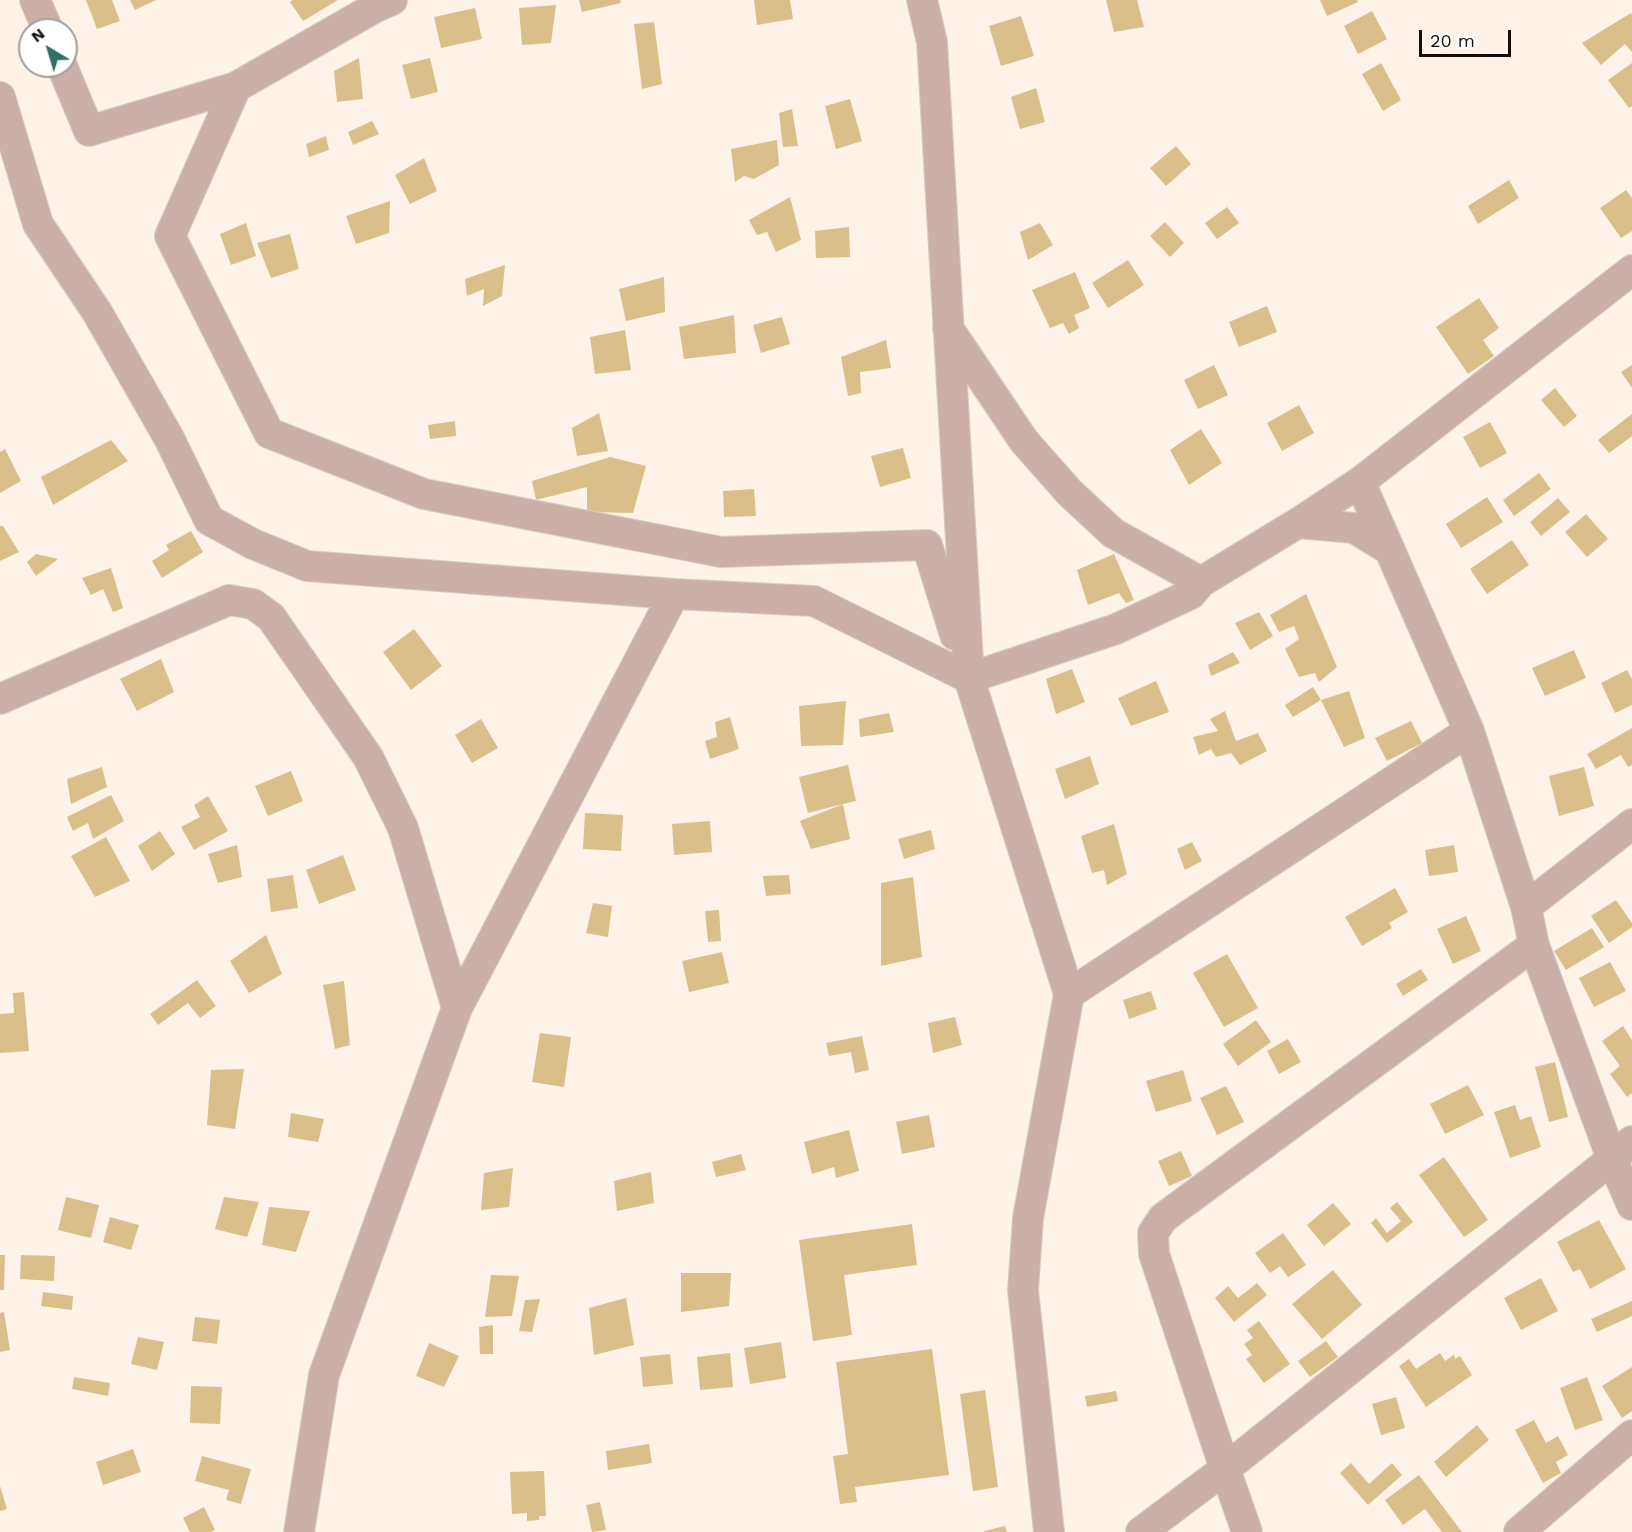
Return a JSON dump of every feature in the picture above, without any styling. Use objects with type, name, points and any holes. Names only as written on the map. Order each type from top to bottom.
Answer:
[{"type":"street","points":[[35,0],[43,18]]},
{"type":"street","points":[[67,78],[89,131],[236,87],[392,0]]},
{"type":"street","points":[[922,0],[932,42],[969,678]]},
{"type":"street","points":[[236,87],[170,236],[269,433],[424,494],[721,552],[927,545],[1069,994],[1028,1218],[1023,1290],[1049,1532]]},
{"type":"street","points":[[0,97],[38,224],[97,312],[169,438],[209,520],[253,544],[307,566],[674,594],[814,601],[969,678],[1116,629],[1191,594],[1201,582],[1360,482],[1632,270]]},
{"type":"street","points":[[948,328],[1024,441],[1069,492],[1113,533],[1201,582]]},
{"type":"street","points":[[1360,482],[1469,732],[1526,907],[1534,945],[1622,1150],[1632,1205]]},
{"type":"street","points":[[1298,523],[1354,528],[1389,550]]},
{"type":"street","points":[[299,1532],[324,1375],[457,1008],[674,594]]},
{"type":"street","points":[[0,699],[229,600],[253,603],[270,616],[368,757],[403,828],[457,1008]]},
{"type":"street","points":[[1069,994],[1469,732]]},
{"type":"street","points":[[1526,907],[1632,824]]},
{"type":"street","points":[[1247,1532],[1154,1254],[1153,1233],[1163,1218],[1534,945]]},
{"type":"street","points":[[1142,1532],[1225,1469],[1622,1150]]},
{"type":"street","points":[[1519,1532],[1632,1435]]},
{"type":"building","points":[[86,0],[112,0],[120,21],[97,29]]},
{"type":"building","points":[[130,0],[156,0],[135,10]]},
{"type":"building","points":[[293,0],[338,0],[303,21],[290,2]]},
{"type":"building","points":[[579,0],[620,0],[621,3],[582,12]]},
{"type":"building","points":[[754,0],[790,0],[793,19],[757,25]]},
{"type":"building","points":[[1106,0],[1137,0],[1144,27],[1114,32]]},
{"type":"building","points":[[1320,0],[1357,0],[1358,2],[1327,16]]},
{"type":"building","points":[[556,5],[551,43],[522,45],[519,8]]},
{"type":"building","points":[[475,8],[482,39],[441,48],[434,17]]},
{"type":"building","points":[[1372,11],[1387,39],[1358,54],[1344,26]]},
{"type":"building","points":[[1631,13],[1632,52],[1625,44],[1601,65],[1582,43]]},
{"type":"building","points":[[1021,16],[1034,56],[1001,66],[989,26]]},
{"type":"building","points":[[654,22],[662,84],[642,89],[634,24]]},
{"type":"building","points":[[359,58],[363,99],[337,102],[334,71]]},
{"type":"building","points":[[430,58],[438,92],[411,99],[402,65]]},
{"type":"building","points":[[1381,63],[1401,100],[1383,111],[1362,74]]},
{"type":"building","points":[[1632,63],[1632,106],[1629,108],[1608,80]]},
{"type":"building","points":[[1036,88],[1045,122],[1020,129],[1011,97]]},
{"type":"building","points":[[850,99],[862,141],[836,149],[825,106]]},
{"type":"building","points":[[792,109],[798,146],[783,147],[779,113]]},
{"type":"building","points":[[372,121],[379,134],[353,145],[348,132]]},
{"type":"building","points":[[326,136],[329,150],[309,157],[306,144]]},
{"type":"building","points":[[777,140],[779,165],[754,179],[744,176],[735,182],[731,149]]},
{"type":"building","points":[[1176,146],[1191,164],[1166,186],[1150,168]]},
{"type":"building","points":[[424,158],[437,191],[410,204],[395,175]]},
{"type":"building","points":[[1509,180],[1519,198],[1478,224],[1468,206]]},
{"type":"building","points":[[1626,190],[1632,198],[1632,231],[1621,238],[1600,208]]},
{"type":"building","points":[[790,197],[801,240],[776,252],[767,232],[757,235],[749,220]]},
{"type":"building","points":[[390,201],[389,233],[356,244],[346,216]]},
{"type":"building","points":[[1227,207],[1239,223],[1217,239],[1205,223]]},
{"type":"building","points":[[1165,222],[1184,243],[1170,257],[1150,236]]},
{"type":"building","points":[[246,223],[256,256],[231,265],[220,234]]},
{"type":"building","points":[[1040,223],[1053,245],[1028,260],[1020,232]]},
{"type":"building","points":[[849,227],[850,257],[816,258],[815,231]]},
{"type":"building","points":[[290,234],[299,269],[271,278],[257,243]]},
{"type":"building","points":[[1128,260],[1144,285],[1108,308],[1092,283]]},
{"type":"building","points":[[505,265],[502,296],[483,306],[484,289],[467,296],[465,279]]},
{"type":"building","points":[[1075,272],[1090,308],[1074,315],[1079,328],[1069,334],[1063,323],[1050,328],[1032,290]]},
{"type":"building","points":[[664,277],[665,312],[626,321],[619,289]]},
{"type":"building","points":[[1479,298],[1499,328],[1483,340],[1494,356],[1468,374],[1436,327]]},
{"type":"building","points":[[1267,306],[1277,332],[1239,347],[1229,322]]},
{"type":"building","points":[[734,315],[736,353],[684,359],[679,327]]},
{"type":"building","points":[[782,317],[790,344],[761,353],[753,325]]},
{"type":"building","points":[[625,330],[631,370],[595,374],[590,337]]},
{"type":"building","points":[[886,340],[891,368],[860,372],[861,393],[848,396],[841,357]]},
{"type":"building","points":[[1214,365],[1228,395],[1198,409],[1184,380]]},
{"type":"building","points":[[1632,365],[1632,388],[1621,372]]},
{"type":"building","points":[[1555,388],[1577,416],[1564,427],[1541,400]]},
{"type":"building","points":[[1299,405],[1314,433],[1282,451],[1267,423]]},
{"type":"building","points":[[599,413],[608,451],[577,456],[572,428]]},
{"type":"building","points":[[1632,414],[1632,436],[1609,453],[1598,440]]},
{"type":"building","points":[[455,421],[456,436],[430,439],[428,425]]},
{"type":"building","points":[[1490,422],[1507,453],[1480,468],[1463,437]]},
{"type":"building","points":[[1201,429],[1222,463],[1189,485],[1170,450]]},
{"type":"building","points":[[111,440],[128,461],[53,505],[41,477]]},
{"type":"building","points":[[903,448],[911,478],[880,487],[871,456]]},
{"type":"building","points":[[5,449],[21,481],[0,493],[0,452]]},
{"type":"building","points":[[610,457],[646,466],[633,513],[587,512],[587,487],[536,500],[532,481]]},
{"type":"building","points":[[1539,473],[1551,489],[1514,516],[1503,500]]},
{"type":"building","points":[[754,489],[756,516],[724,517],[723,491]]},
{"type":"building","points":[[1487,497],[1503,522],[1461,548],[1446,524]]},
{"type":"building","points":[[1558,498],[1570,512],[1541,536],[1530,522]]},
{"type":"building","points":[[1586,514],[1608,539],[1587,557],[1565,532]]},
{"type":"building","points":[[0,526],[3,526],[19,552],[0,561]]},
{"type":"building","points":[[191,531],[203,552],[162,578],[152,561],[169,550],[166,545]]},
{"type":"building","points":[[1512,540],[1529,565],[1487,594],[1470,569]]},
{"type":"building","points":[[36,554],[58,559],[36,576],[27,562]]},
{"type":"building","points":[[1114,554],[1134,600],[1126,603],[1119,593],[1088,605],[1077,570]]},
{"type":"building","points":[[111,568],[123,608],[113,612],[103,589],[91,595],[82,578]]},
{"type":"building","points":[[1306,594],[1337,667],[1319,682],[1315,673],[1299,677],[1285,649],[1299,639],[1294,626],[1279,632],[1270,615]]},
{"type":"building","points":[[1259,612],[1273,636],[1250,650],[1235,623]]},
{"type":"building","points":[[414,629],[442,666],[411,690],[383,652]]},
{"type":"building","points":[[1574,650],[1586,678],[1545,696],[1532,668]]},
{"type":"building","points":[[1233,652],[1240,663],[1211,676],[1208,665]]},
{"type":"building","points":[[161,659],[174,692],[137,711],[120,679]]},
{"type":"building","points":[[1072,669],[1085,702],[1056,714],[1046,679]]},
{"type":"building","points":[[1627,670],[1632,679],[1632,705],[1615,713],[1601,683]]},
{"type":"building","points":[[1156,681],[1169,712],[1131,726],[1118,698]]},
{"type":"building","points":[[1313,687],[1321,700],[1293,717],[1285,705]]},
{"type":"building","points":[[1349,691],[1365,738],[1344,747],[1321,700]]},
{"type":"building","points":[[846,701],[843,745],[801,746],[799,706]]},
{"type":"building","points":[[1225,711],[1236,741],[1258,733],[1267,751],[1240,765],[1231,753],[1216,757],[1211,749],[1199,755],[1193,737],[1218,731],[1210,719]]},
{"type":"building","points":[[889,713],[894,732],[860,737],[859,719]]},
{"type":"building","points":[[730,717],[739,749],[710,759],[705,741],[717,737],[715,722]]},
{"type":"building","points":[[481,719],[498,748],[472,763],[455,735]]},
{"type":"building","points":[[1411,721],[1422,743],[1387,761],[1375,738]]},
{"type":"building","points":[[1632,728],[1632,765],[1628,767],[1621,755],[1596,769],[1587,754]]},
{"type":"building","points":[[1090,756],[1099,784],[1065,799],[1055,769]]},
{"type":"building","points":[[848,765],[856,801],[808,813],[799,777]]},
{"type":"building","points":[[102,767],[107,787],[71,804],[67,779]]},
{"type":"building","points":[[1584,767],[1594,806],[1559,816],[1549,776]]},
{"type":"building","points":[[291,771],[303,801],[268,816],[255,786]]},
{"type":"building","points":[[111,795],[124,821],[93,839],[88,823],[73,831],[67,817]]},
{"type":"building","points":[[208,796],[228,831],[194,850],[181,827],[200,817],[194,805]]},
{"type":"building","points":[[843,804],[850,839],[811,849],[800,821]]},
{"type":"building","points":[[585,813],[623,815],[621,851],[583,849]]},
{"type":"building","points":[[710,821],[712,852],[674,855],[672,824]]},
{"type":"building","points":[[1114,824],[1127,874],[1107,885],[1104,870],[1092,873],[1081,836]]},
{"type":"building","points":[[931,830],[935,849],[904,859],[898,839]]},
{"type":"building","points":[[160,831],[175,854],[152,871],[138,846]]},
{"type":"building","points":[[106,837],[130,881],[95,897],[71,856]]},
{"type":"building","points":[[1192,842],[1202,861],[1185,870],[1177,849]]},
{"type":"building","points":[[237,845],[242,877],[218,883],[208,854]]},
{"type":"building","points":[[1454,845],[1458,872],[1429,876],[1425,850]]},
{"type":"building","points":[[343,855],[356,890],[319,904],[306,870]]},
{"type":"building","points":[[293,875],[298,908],[271,912],[267,879]]},
{"type":"building","points":[[789,875],[791,894],[766,896],[763,876]]},
{"type":"building","points":[[913,877],[922,957],[881,966],[881,883]]},
{"type":"building","points":[[1395,888],[1408,912],[1389,923],[1392,928],[1362,946],[1345,917]]},
{"type":"building","points":[[1616,900],[1632,923],[1632,927],[1609,943],[1591,916]]},
{"type":"building","points":[[593,903],[612,906],[608,937],[586,933]]},
{"type":"building","points":[[719,910],[721,941],[708,942],[705,911]]},
{"type":"building","points":[[1466,916],[1481,951],[1453,964],[1437,929]]},
{"type":"building","points":[[1592,928],[1604,947],[1566,970],[1554,951]]},
{"type":"building","points":[[266,935],[282,974],[249,993],[230,961]]},
{"type":"building","points":[[722,952],[729,983],[689,992],[682,961]]},
{"type":"building","points":[[1227,954],[1258,1008],[1224,1027],[1193,973]]},
{"type":"building","points":[[1610,962],[1626,991],[1594,1007],[1579,978]]},
{"type":"building","points":[[1421,969],[1428,980],[1403,996],[1396,984]]},
{"type":"building","points":[[197,980],[216,1006],[200,1018],[188,1003],[158,1025],[150,1014]]},
{"type":"building","points":[[344,981],[350,1045],[335,1049],[323,985]]},
{"type":"building","points":[[1151,991],[1157,1009],[1129,1019],[1123,1000]]},
{"type":"building","points":[[24,992],[29,1051],[0,1053],[0,1014],[14,1013],[13,993]]},
{"type":"building","points":[[955,1017],[962,1045],[933,1053],[928,1023]]},
{"type":"building","points":[[1256,1020],[1271,1042],[1238,1066],[1223,1044]]},
{"type":"building","points":[[1623,1026],[1632,1040],[1632,1093],[1627,1097],[1610,1074],[1620,1066],[1602,1041]]},
{"type":"building","points":[[540,1033],[571,1037],[564,1087],[532,1082]]},
{"type":"building","points":[[862,1036],[869,1070],[855,1073],[851,1052],[829,1056],[826,1043]]},
{"type":"building","points":[[1288,1039],[1301,1062],[1279,1074],[1267,1051]]},
{"type":"building","points":[[1555,1062],[1568,1117],[1549,1122],[1535,1067]]},
{"type":"building","points":[[244,1069],[235,1129],[207,1125],[211,1070]]},
{"type":"building","points":[[1183,1070],[1192,1101],[1156,1112],[1146,1081]]},
{"type":"building","points":[[1468,1085],[1484,1115],[1445,1134],[1430,1104]]},
{"type":"building","points":[[1226,1086],[1244,1122],[1217,1135],[1200,1098]]},
{"type":"building","points":[[1515,1105],[1520,1120],[1531,1116],[1541,1147],[1510,1158],[1494,1112]]},
{"type":"building","points":[[291,1113],[324,1119],[318,1142],[288,1137]]},
{"type":"building","points":[[929,1115],[935,1147],[902,1154],[896,1122]]},
{"type":"building","points":[[849,1130],[859,1171],[836,1178],[834,1167],[812,1174],[804,1142]]},
{"type":"building","points":[[1181,1151],[1192,1176],[1169,1186],[1158,1161]]},
{"type":"building","points":[[741,1154],[746,1170],[716,1177],[712,1162]]},
{"type":"building","points":[[1444,1157],[1488,1220],[1464,1237],[1419,1175]]},
{"type":"building","points":[[513,1168],[509,1207],[481,1210],[484,1173]]},
{"type":"building","points":[[651,1172],[654,1203],[617,1211],[614,1181]]},
{"type":"building","points":[[66,1197],[99,1205],[91,1238],[58,1230]]},
{"type":"building","points":[[224,1197],[259,1202],[247,1237],[215,1229]]},
{"type":"building","points":[[1397,1202],[1413,1222],[1387,1243],[1371,1223],[1376,1218],[1387,1233],[1401,1221],[1390,1208]]},
{"type":"building","points":[[1333,1203],[1351,1224],[1324,1246],[1307,1225]]},
{"type":"building","points":[[269,1207],[310,1211],[296,1252],[262,1245]]},
{"type":"building","points":[[110,1217],[139,1225],[131,1250],[103,1242]]},
{"type":"building","points":[[1599,1220],[1626,1269],[1590,1289],[1580,1269],[1573,1272],[1557,1242]]},
{"type":"building","points":[[912,1224],[917,1265],[844,1275],[852,1335],[813,1341],[799,1240]]},
{"type":"building","points":[[1283,1233],[1306,1265],[1288,1277],[1280,1266],[1270,1273],[1255,1253]]},
{"type":"building","points":[[0,1255],[5,1255],[4,1290],[0,1290]]},
{"type":"building","points":[[21,1255],[55,1256],[54,1281],[20,1279]]},
{"type":"building","points":[[1333,1270],[1362,1305],[1322,1339],[1292,1304]]},
{"type":"building","points":[[681,1273],[731,1273],[729,1306],[681,1312]]},
{"type":"building","points":[[491,1275],[519,1276],[512,1316],[485,1317]]},
{"type":"building","points":[[1541,1278],[1558,1311],[1521,1330],[1504,1298]]},
{"type":"building","points":[[1257,1283],[1267,1295],[1234,1322],[1215,1298],[1228,1286],[1238,1298]]},
{"type":"building","points":[[43,1292],[73,1296],[72,1310],[41,1306]]},
{"type":"building","points":[[626,1298],[634,1345],[594,1355],[589,1308]]},
{"type":"building","points":[[540,1299],[532,1332],[519,1331],[525,1300]]},
{"type":"building","points":[[1632,1301],[1632,1316],[1597,1332],[1591,1319]]},
{"type":"building","points":[[4,1312],[10,1350],[0,1352],[0,1313]]},
{"type":"building","points":[[195,1317],[220,1320],[217,1344],[192,1341]]},
{"type":"building","points":[[1259,1321],[1290,1364],[1264,1383],[1246,1359],[1252,1355],[1244,1344],[1253,1338],[1247,1330]]},
{"type":"building","points":[[493,1325],[493,1354],[480,1354],[479,1327]]},
{"type":"building","points":[[138,1337],[164,1342],[157,1370],[131,1364]]},
{"type":"building","points":[[1326,1341],[1338,1357],[1310,1377],[1298,1361]]},
{"type":"building","points":[[781,1342],[786,1378],[750,1384],[744,1348]]},
{"type":"building","points":[[429,1343],[459,1356],[444,1387],[416,1376]]},
{"type":"building","points":[[932,1349],[949,1475],[855,1487],[857,1502],[840,1504],[833,1456],[848,1454],[836,1362]]},
{"type":"building","points":[[730,1353],[733,1387],[700,1390],[697,1357]]},
{"type":"building","points":[[1440,1353],[1445,1361],[1454,1355],[1455,1359],[1460,1356],[1472,1375],[1426,1407],[1399,1366],[1409,1359],[1416,1369]]},
{"type":"building","points":[[670,1354],[673,1384],[643,1387],[640,1357]]},
{"type":"building","points":[[1632,1367],[1632,1411],[1622,1418],[1602,1386]]},
{"type":"building","points":[[74,1377],[110,1383],[108,1396],[72,1389]]},
{"type":"building","points":[[1587,1377],[1603,1420],[1575,1430],[1560,1388]]},
{"type":"building","points":[[191,1386],[222,1387],[220,1424],[190,1423]]},
{"type":"building","points":[[985,1390],[998,1487],[973,1491],[960,1394]]},
{"type":"building","points":[[1116,1391],[1118,1401],[1087,1407],[1085,1396]]},
{"type":"building","points":[[1396,1397],[1405,1428],[1381,1435],[1372,1404]]},
{"type":"building","points":[[1534,1420],[1546,1443],[1558,1436],[1568,1455],[1556,1462],[1561,1473],[1543,1483],[1515,1430]]},
{"type":"building","points":[[1477,1425],[1489,1440],[1446,1477],[1434,1462]]},
{"type":"building","points":[[649,1444],[652,1463],[608,1470],[606,1451]]},
{"type":"building","points":[[133,1449],[141,1472],[103,1485],[96,1462]]},
{"type":"building","points":[[202,1456],[251,1469],[241,1504],[226,1500],[229,1490],[195,1481]]},
{"type":"building","points":[[1351,1463],[1369,1484],[1392,1463],[1402,1475],[1368,1505],[1340,1473]]},
{"type":"building","points":[[544,1471],[546,1516],[539,1516],[539,1520],[527,1521],[527,1513],[512,1514],[510,1472]]},
{"type":"building","points":[[1419,1475],[1462,1532],[1442,1532],[1425,1509],[1403,1525],[1385,1500]]},
{"type":"building","points":[[0,1486],[7,1509],[0,1511]]},
{"type":"building","points":[[600,1502],[606,1530],[592,1532],[586,1505]]},
{"type":"building","points":[[204,1507],[215,1530],[190,1532],[183,1518]]},
{"type":"building","points":[[1005,1526],[1007,1532],[984,1532],[984,1531]]}]
